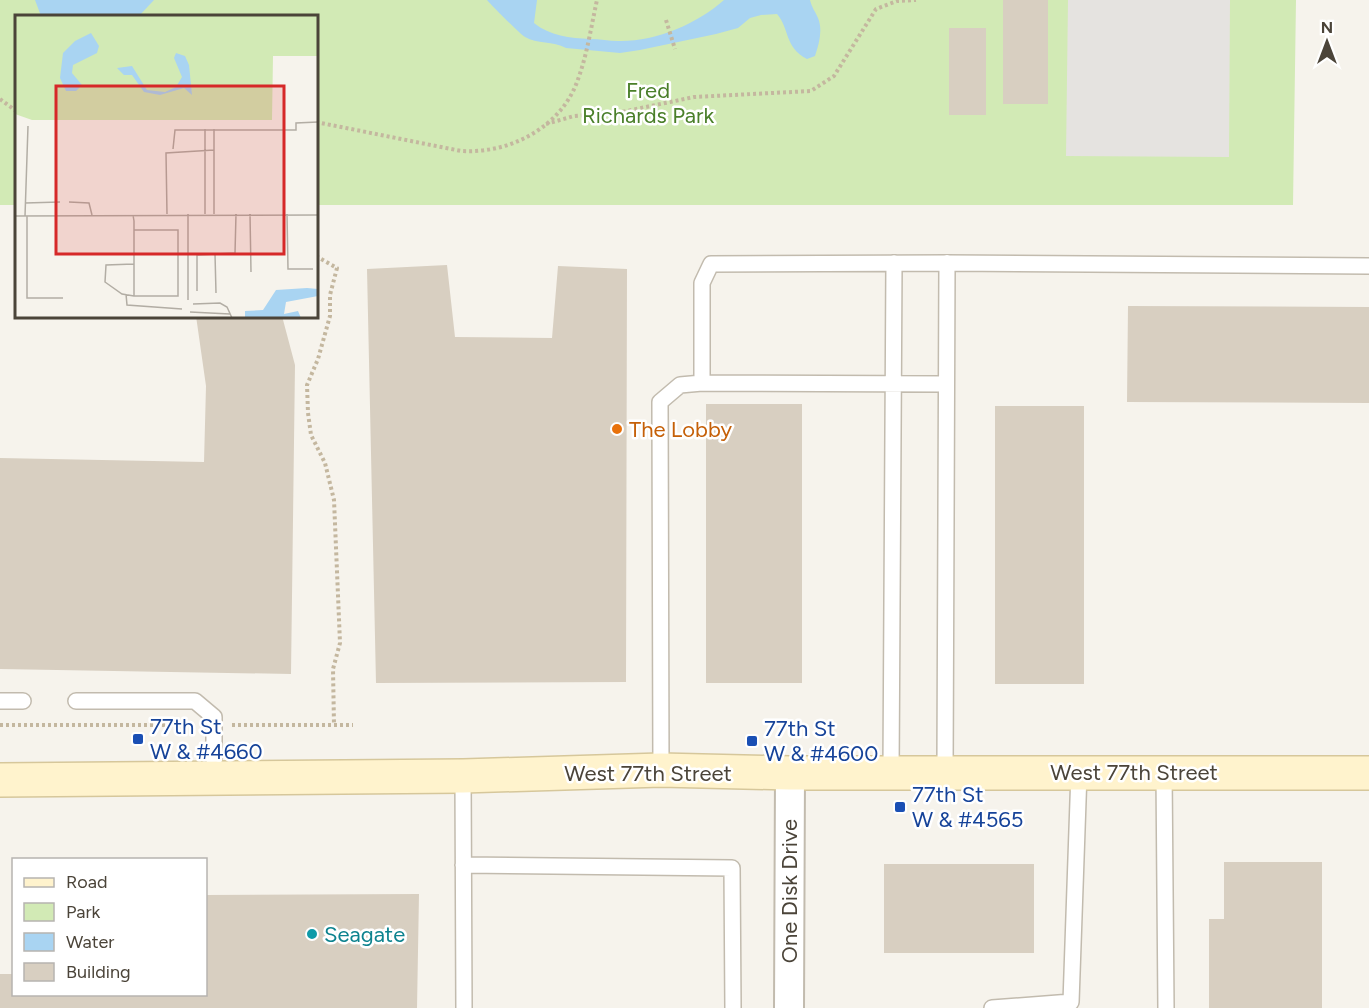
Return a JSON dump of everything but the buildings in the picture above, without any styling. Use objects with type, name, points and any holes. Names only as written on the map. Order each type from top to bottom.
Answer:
[{"type":"street","name":"West 77th Street","points":[[0,780],[463,776],[661,770],[790,773],[1369,773]]},
{"type":"street","name":"One Disk Drive","points":[[789,1008],[790,773]]},
{"type":"lane","points":[[891,773],[894,263]]},
{"type":"lane","points":[[945,772],[947,263]]},
{"type":"lane","points":[[702,383],[702,283],[711,264],[1369,266]]},
{"type":"lane","points":[[661,770],[660,402],[680,385],[702,383],[946,384]]},
{"type":"lane","points":[[0,701],[23,701]]},
{"type":"lane","points":[[76,701],[195,701],[214,717],[214,777]]},
{"type":"lane","points":[[992,1008],[1071,1002],[1079,772]]},
{"type":"lane","points":[[1164,772],[1166,1008]]},
{"type":"lane","points":[[463,776],[464,1008]]},
{"type":"lane","points":[[463,865],[732,868],[733,1008]]},
{"type":"path","points":[[318,122],[451,150],[473,152],[499,149],[524,140],[546,124],[564,106],[570,95],[582,65],[597,0]]},
{"type":"path","points":[[546,124],[574,116],[617,113],[694,97],[812,91],[834,76],[876,9],[897,1],[916,0]]},
{"type":"path","points":[[666,20],[675,49]]},
{"type":"path","points":[[0,99],[15,110]]},
{"type":"path","points":[[318,257],[337,268],[330,295],[330,316],[318,359],[307,385],[311,435],[325,463],[334,500],[340,643],[333,669],[334,724]]},
{"type":"path","points":[[0,724],[353,724]]},
{"type":"green space","name":"Fred Richards Park","points":[[0,0],[1296,0],[1293,205],[318,205],[318,15],[15,15],[15,205],[0,205]]},
{"type":"shaded area","points":[[1068,0],[1230,0],[1229,157],[1066,156]]},
{"type":"water","points":[[35,0],[154,0],[140,15],[41,15]]},
{"type":"water","points":[[487,0],[537,0],[534,23],[553,34],[632,41],[675,30],[701,17],[724,0],[810,0],[818,18],[820,37],[815,56],[807,59],[794,49],[777,14],[750,18],[738,28],[716,34],[640,50],[620,53],[566,48],[525,37]]},
{"type":"place","name":"The Lobby","points":[[617,429]]},
{"type":"place","name":"77th St W & #4660","points":[[138,739]]},
{"type":"place","name":"77th St W & #4600","points":[[752,741]]},
{"type":"place","name":"77th St W & #4565","points":[[900,807]]},
{"type":"place","name":"Seagate","points":[[312,934]]}]
